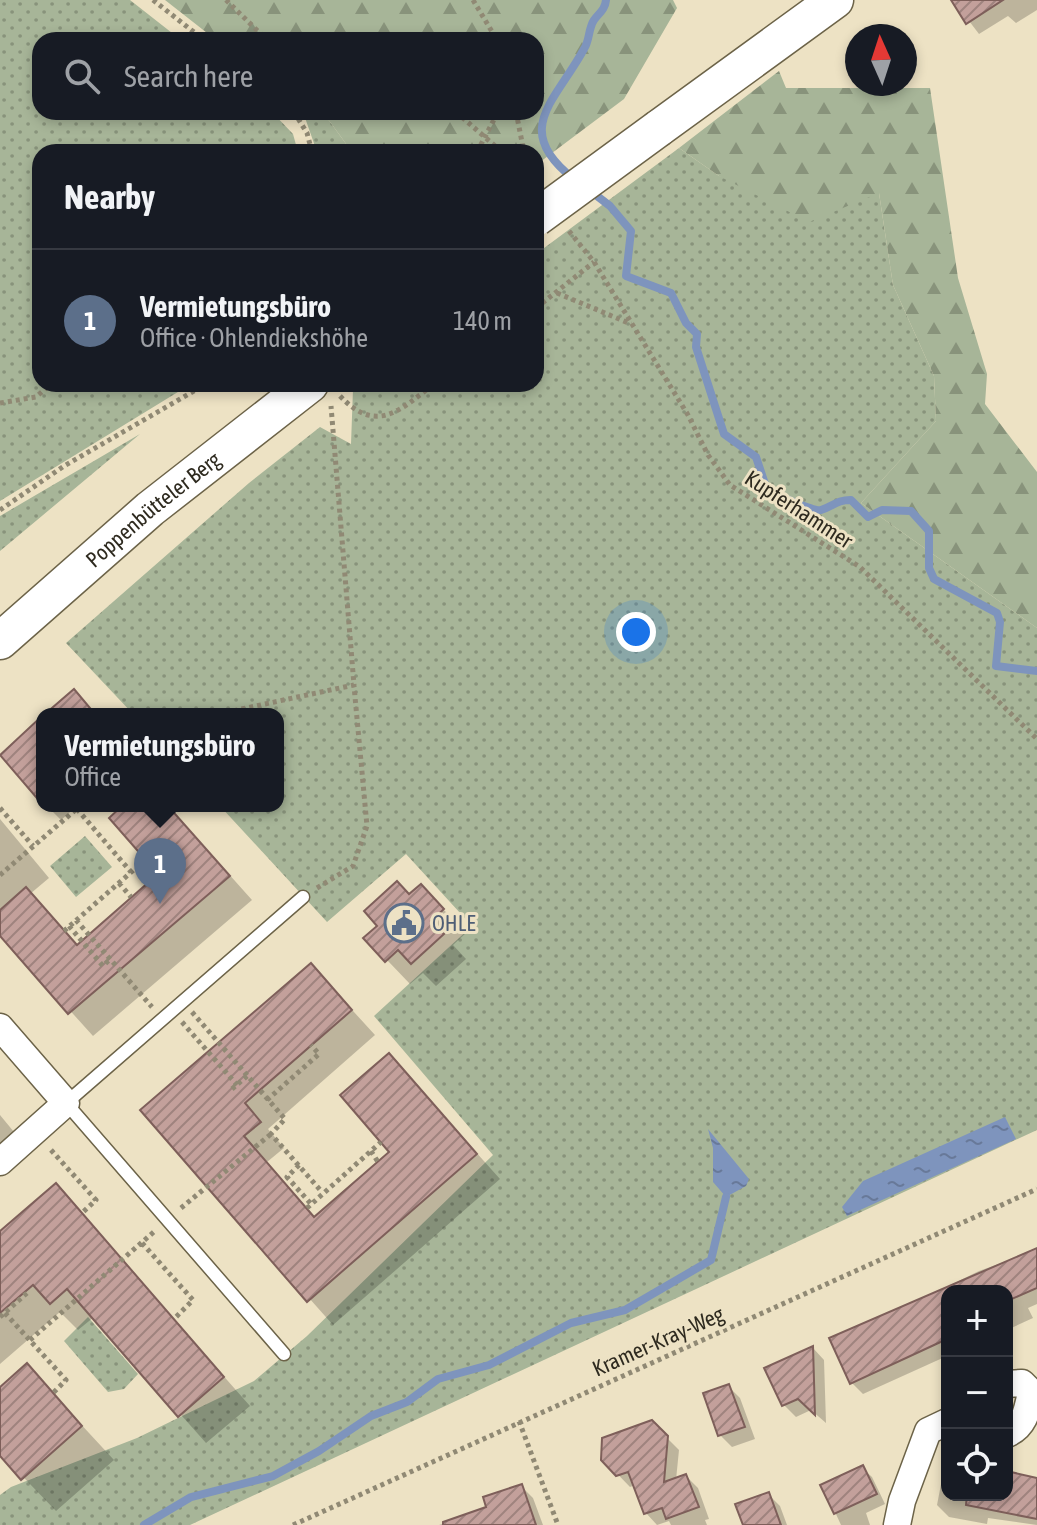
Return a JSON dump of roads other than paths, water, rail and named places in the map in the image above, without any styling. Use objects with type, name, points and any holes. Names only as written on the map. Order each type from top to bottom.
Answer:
[{"type":"main road","points":[[550,222],[659,128],[835,0]]},
{"type":"main road","name":"Poppenbütteler Berg","points":[[0,641],[150,509],[326,392]]},
{"type":"street","points":[[0,1027],[66,1103],[0,1162]]},
{"type":"street","points":[[1013,1431],[1018,1429],[1027,1414],[1025,1389]]},
{"type":"street","points":[[897,1525],[902,1501],[928,1431],[941,1425]]},
{"type":"lane","points":[[284,1354],[66,1103],[303,897]]},
{"type":"water","points":[[1005,1117],[1016,1139],[847,1216],[842,1207],[863,1181]]},
{"type":"water","points":[[708,1129],[749,1179],[746,1186],[726,1197],[713,1182],[713,1148]]},
{"type":"waterway","points":[[544,116],[586,46],[592,23],[606,0]]},
{"type":"waterway","points":[[543,120],[545,145],[555,162],[574,179]]},
{"type":"waterway","points":[[588,189],[610,206],[631,231],[626,276],[671,293],[686,323],[697,334],[696,347],[724,434],[756,457],[767,490],[817,510],[851,500],[868,517],[882,510],[911,511],[929,531],[929,568],[934,579],[997,613],[1000,622],[996,666],[1037,671]]},
{"type":"waterway","points":[[144,1525],[191,1497],[273,1476],[319,1451],[371,1416],[407,1402],[438,1379],[489,1365],[571,1323],[625,1310],[711,1260],[726,1197]]},
{"type":"place","name":"Vermietungsbüro","points":[[160,904]]},
{"type":"place","name":"OHLE","points":[[404,923]]}]
